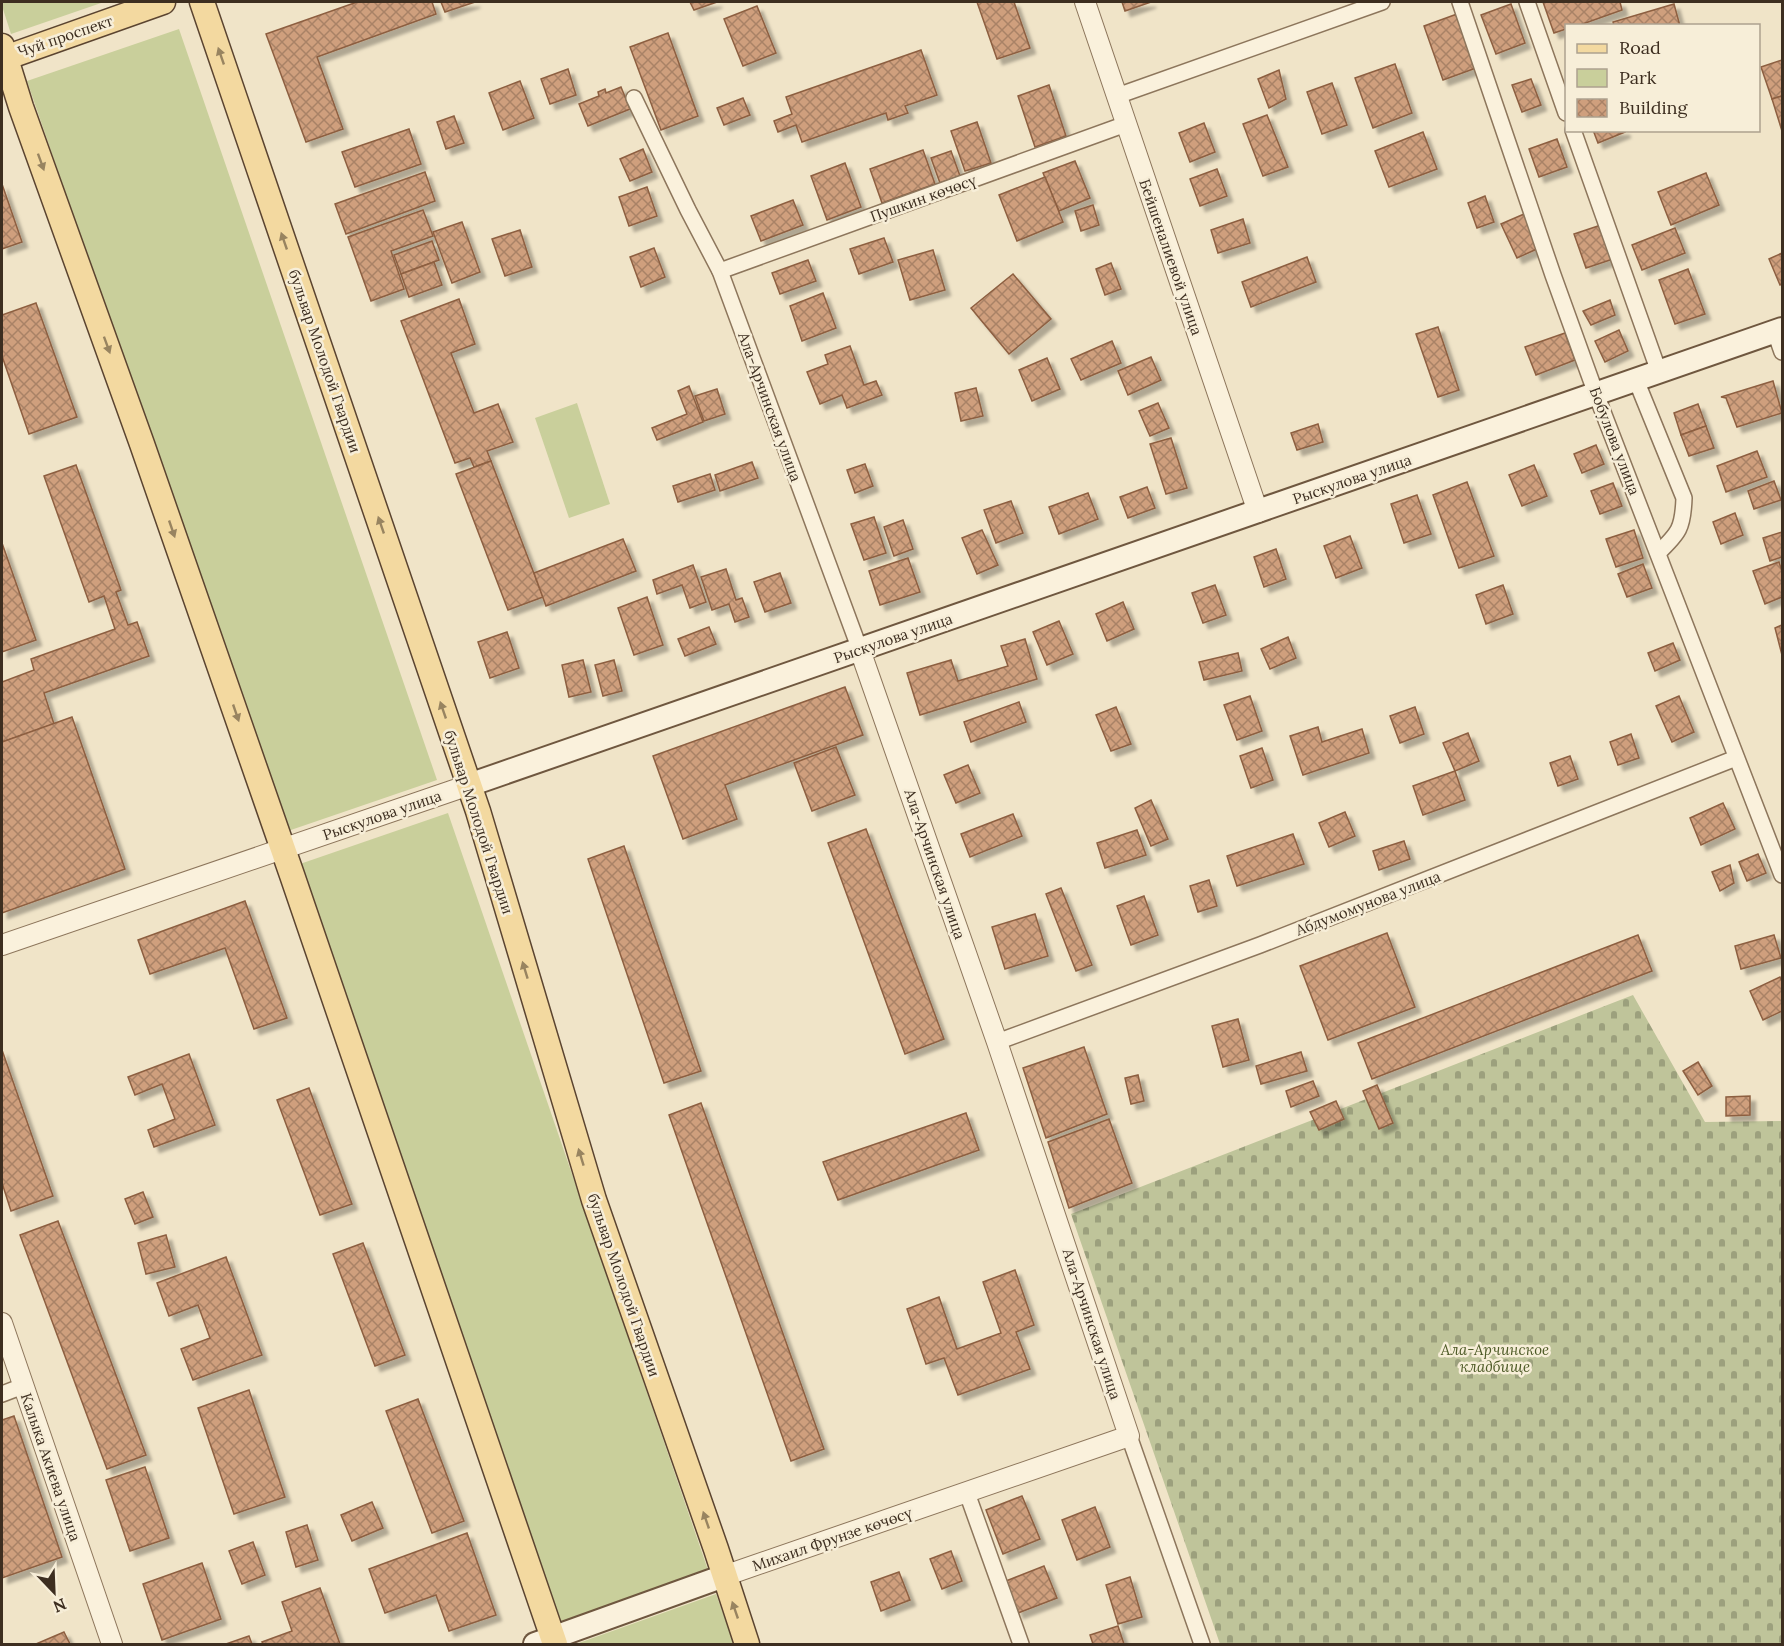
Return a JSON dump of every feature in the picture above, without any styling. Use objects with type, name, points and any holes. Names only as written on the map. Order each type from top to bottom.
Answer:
[{"type":"main road","name":"Чуй проспект","points":[[3,54],[163,2]]},
{"type":"main road","name":"бульвар Молодой Гвардии","points":[[202,2],[469,785],[594,1200],[747,1644]]},
{"type":"main road","points":[[3,54],[283,849],[548,1642]]},
{"type":"main road","name":"Рыскулова улица","points":[[469,785],[1659,372],[1780,338]]},
{"type":"main road","name":"Михаил Фрунзе көчөсү","points":[[548,1642],[724,1576]]},
{"type":"street","name":"Бейшеналиевой улица","points":[[1085,2],[1258,512]]},
{"type":"street","points":[[1117,96],[1382,2]]},
{"type":"street","name":"Бобулова улица","points":[[1460,2],[1596,394],[1782,875]]},
{"type":"street","points":[[1527,2],[1565,110]]},
{"type":"street","name":"Ала-Арчинская улица","points":[[634,98],[720,271],[860,650],[997,1041],[1129,1436],[1202,1644]]},
{"type":"street","name":"Пушкин көчөсү","points":[[720,271],[1126,124]]},
{"type":"street","points":[[1574,132],[1659,372]]},
{"type":"street","points":[[1636,380],[1684,498],[1683,517],[1676,537],[1658,553]]},
{"type":"street","name":"Абдумомунова улица","points":[[997,1041],[1260,945],[1736,758]]},
{"type":"street","name":"Рыскулова улица","points":[[2,945],[469,785]]},
{"type":"street","name":"Калыка Акиева улица","points":[[2,1323],[112,1644]]},
{"type":"street","points":[[2,1394],[23,1386]]},
{"type":"street","name":"Михаил Фрунзе көчөсү","points":[[724,1576],[1129,1436]]},
{"type":"street","points":[[967,1493],[1021,1644]]},
{"type":"green space","points":[[2,2],[104,2],[11,34]]},
{"type":"green space","points":[[179,29],[437,780],[285,832],[27,81]]},
{"type":"green space","points":[[577,403],[610,504],[569,518],[535,418]]},
{"type":"green space","points":[[448,813],[708,1570],[557,1623],[297,865]]},
{"type":"green space","name":"Ала-Арчинское кладбище","points":[[1633,995],[1705,1122],[1782,1121],[1782,1644],[1220,1644],[1071,1214]]},
{"type":"green space","points":[[716,1594],[734,1644],[576,1644]]},
{"type":"building","points":[[357,2],[432,2],[436,14],[317,57],[343,129],[306,142],[266,34]]},
{"type":"building","points":[[441,2],[475,2],[445,12]]},
{"type":"building","points":[[690,2],[717,2],[694,10]]},
{"type":"building","points":[[977,2],[1014,2],[1030,48],[997,59]]},
{"type":"building","points":[[1122,2],[1151,2],[1125,11]]},
{"type":"building","points":[[1543,2],[1620,2],[1622,10],[1583,24],[1565,24],[1565,29],[1554,33]]},
{"type":"building","points":[[1511,4],[1525,43],[1496,54],[1481,15]]},
{"type":"building","points":[[1674,4],[1679,24],[1614,24],[1613,22]]},
{"type":"building","points":[[757,6],[776,53],[743,66],[724,19]]},
{"type":"building","points":[[1457,14],[1476,68],[1443,80],[1424,26]]},
{"type":"building","points":[[668,33],[698,116],[661,130],[630,47]]},
{"type":"building","points":[[921,50],[937,95],[905,106],[908,113],[888,120],[886,113],[802,142],[796,125],[778,132],[774,121],[792,114],[786,97]]},
{"type":"building","points":[[1782,60],[1782,96],[1772,99],[1761,67]]},
{"type":"building","points":[[1395,64],[1412,113],[1373,128],[1355,78]]},
{"type":"building","points":[[568,69],[576,95],[550,104],[541,79]]},
{"type":"building","points":[[1279,70],[1286,99],[1269,108],[1258,79]]},
{"type":"building","points":[[1531,79],[1541,105],[1522,112],[1512,85]]},
{"type":"building","points":[[520,81],[534,118],[503,130],[489,93]]},
{"type":"building","points":[[1332,83],[1347,125],[1322,134],[1307,92]]},
{"type":"building","points":[[1049,85],[1066,136],[1035,147],[1018,96]]},
{"type":"building","points":[[621,87],[630,109],[588,126],[579,104],[599,96],[598,92],[605,89],[606,93]]},
{"type":"building","points":[[1782,96],[1782,131],[1772,99]]},
{"type":"building","points":[[743,98],[750,115],[724,125],[717,108]]},
{"type":"building","points":[[1267,115],[1288,167],[1263,176],[1243,124]]},
{"type":"building","points":[[454,116],[464,143],[446,149],[437,122]]},
{"type":"building","points":[[977,122],[991,163],[965,171],[951,131]]},
{"type":"building","points":[[1204,123],[1215,152],[1190,162],[1179,133]]},
{"type":"building","points":[[409,129],[421,164],[355,187],[342,152]]},
{"type":"building","points":[[1423,132],[1437,169],[1389,187],[1375,151]]},
{"type":"building","points":[[1594,132],[1625,132],[1598,143]]},
{"type":"building","points":[[1557,139],[1567,167],[1539,177],[1529,149]]},
{"type":"building","points":[[643,149],[652,172],[630,181],[620,159]]},
{"type":"building","points":[[923,150],[935,184],[882,203],[870,169]]},
{"type":"building","points":[[951,151],[960,176],[940,183],[931,158]]},
{"type":"building","points":[[1075,161],[1090,198],[1059,211],[1043,173]]},
{"type":"building","points":[[845,163],[861,207],[827,220],[811,176]]},
{"type":"building","points":[[1217,169],[1227,196],[1200,206],[1190,179]]},
{"type":"building","points":[[425,172],[435,201],[346,234],[335,204]]},
{"type":"building","points":[[1706,173],[1719,205],[1671,225],[1658,192]]},
{"type":"building","points":[[1045,177],[1063,222],[1017,241],[999,195]]},
{"type":"building","points":[[2,184],[22,242],[2,249]]},
{"type":"building","points":[[647,187],[657,216],[629,226],[619,197]]},
{"type":"building","points":[[1485,196],[1494,222],[1477,228],[1468,203]]},
{"type":"building","points":[[793,200],[803,225],[761,241],[751,216]]},
{"type":"building","points":[[1093,205],[1099,225],[1081,231],[1075,211]]},
{"type":"building","points":[[423,210],[433,236],[391,251],[404,289],[371,301],[348,237]]},
{"type":"building","points":[[1524,214],[1539,248],[1517,258],[1501,224]]},
{"type":"building","points":[[1243,219],[1250,243],[1218,253],[1211,230]]},
{"type":"building","points":[[462,222],[480,272],[452,283],[433,232]]},
{"type":"building","points":[[1601,225],[1613,259],[1586,268],[1574,234]]},
{"type":"building","points":[[1675,228],[1685,253],[1642,270],[1632,245]]},
{"type":"building","points":[[520,230],[532,267],[505,276],[492,239]]},
{"type":"building","points":[[884,238],[893,262],[859,274],[850,249]]},
{"type":"building","points":[[432,241],[439,260],[401,274],[394,255]]},
{"type":"building","points":[[654,248],[665,277],[641,287],[630,257]]},
{"type":"building","points":[[933,250],[945,290],[910,300],[898,260]]},
{"type":"building","points":[[1782,253],[1782,284],[1780,285],[1769,259]]},
{"type":"building","points":[[1307,257],[1316,282],[1251,307],[1242,282]]},
{"type":"building","points":[[808,260],[816,281],[780,294],[772,273]]},
{"type":"building","points":[[434,262],[442,285],[409,297],[401,274]]},
{"type":"building","points":[[1111,263],[1121,289],[1105,295],[1096,269]]},
{"type":"building","points":[[1688,269],[1705,314],[1675,324],[1659,280]]},
{"type":"building","points":[[1013,274],[1051,319],[1009,354],[971,308]]},
{"type":"building","points":[[823,293],[836,328],[802,341],[790,306]]},
{"type":"building","points":[[459,299],[475,344],[451,353],[474,413],[498,404],[513,442],[487,451],[491,461],[474,467],[470,458],[455,463],[401,321]]},
{"type":"building","points":[[1610,300],[1615,315],[1591,325],[1583,311]]},
{"type":"building","points":[[36,303],[77,417],[29,434],[2,356],[2,315]]},
{"type":"building","points":[[1438,327],[1459,390],[1438,397],[1416,334]]},
{"type":"building","points":[[1619,330],[1628,351],[1605,362],[1595,341]]},
{"type":"building","points":[[1565,333],[1575,360],[1536,375],[1525,347]]},
{"type":"building","points":[[1112,341],[1121,363],[1081,380],[1071,359]]},
{"type":"building","points":[[850,346],[864,385],[876,381],[882,395],[847,408],[842,395],[820,404],[807,372],[828,364],[825,355]]},
{"type":"building","points":[[1151,357],[1161,380],[1128,395],[1118,371]]},
{"type":"building","points":[[1047,358],[1060,389],[1032,401],[1019,370]]},
{"type":"building","points":[[1773,381],[1782,413],[1737,427],[1726,398],[1721,397]]},
{"type":"building","points":[[689,386],[703,422],[657,440],[652,428],[687,414],[678,391]]},
{"type":"building","points":[[976,388],[983,416],[961,421],[955,393]]},
{"type":"building","points":[[717,389],[725,414],[704,421],[695,396]]},
{"type":"building","points":[[1158,403],[1169,428],[1150,436],[1139,411]]},
{"type":"building","points":[[1698,404],[1706,426],[1681,435],[1674,413]]},
{"type":"building","points":[[1318,424],[1323,442],[1297,450],[1291,433]]},
{"type":"building","points":[[1706,426],[1714,448],[1689,456],[1681,435]]},
{"type":"building","points":[[1171,438],[1187,488],[1166,494],[1150,444]]},
{"type":"building","points":[[1596,445],[1604,464],[1582,473],[1574,454]]},
{"type":"building","points":[[1757,451],[1767,477],[1726,492],[1717,466]]},
{"type":"building","points":[[491,461],[543,597],[508,610],[456,474]]},
{"type":"building","points":[[752,462],[758,478],[720,491],[715,475]]},
{"type":"building","points":[[865,464],[873,486],[855,493],[847,470]]},
{"type":"building","points":[[76,465],[121,590],[116,592],[128,625],[137,622],[149,656],[44,693],[54,724],[2,742],[2,682],[34,670],[31,659],[115,629],[104,596],[89,602],[44,476]]},
{"type":"building","points":[[1534,465],[1547,496],[1522,506],[1509,475]]},
{"type":"building","points":[[710,474],[715,490],[678,502],[673,486]]},
{"type":"building","points":[[1774,481],[1781,500],[1754,509],[1748,491]]},
{"type":"building","points":[[1467,482],[1494,556],[1459,568],[1433,495]]},
{"type":"building","points":[[1613,483],[1622,506],[1600,514],[1591,491]]},
{"type":"building","points":[[1147,487],[1155,508],[1128,518],[1120,497]]},
{"type":"building","points":[[1088,493],[1098,519],[1059,534],[1049,507]]},
{"type":"building","points":[[1417,495],[1431,534],[1404,543],[1391,504]]},
{"type":"building","points":[[1011,501],[1023,533],[996,543],[984,510]]},
{"type":"building","points":[[1735,513],[1743,535],[1721,544],[1713,522]]},
{"type":"building","points":[[874,517],[886,553],[864,560],[851,524]]},
{"type":"building","points":[[903,520],[913,549],[894,556],[884,527]]},
{"type":"building","points":[[982,530],[998,565],[977,574],[962,538]]},
{"type":"building","points":[[1634,530],[1643,558],[1616,567],[1606,539]]},
{"type":"building","points":[[1782,532],[1782,557],[1770,561],[1763,538]]},
{"type":"building","points":[[1350,536],[1362,568],[1336,578],[1324,546]]},
{"type":"building","points":[[623,539],[636,571],[546,606],[534,573]]},
{"type":"building","points":[[2,543],[36,640],[2,652]]},
{"type":"building","points":[[1276,549],[1286,579],[1264,587],[1254,557]]},
{"type":"building","points":[[908,558],[920,592],[880,605],[869,571]]},
{"type":"building","points":[[1779,562],[1782,571],[1782,597],[1765,604],[1753,571]]},
{"type":"building","points":[[1643,564],[1652,588],[1627,597],[1618,574]]},
{"type":"building","points":[[693,565],[706,602],[690,608],[682,585],[657,594],[653,580]]},
{"type":"building","points":[[726,569],[736,600],[742,598],[749,617],[735,622],[729,604],[712,610],[701,577]]},
{"type":"building","points":[[780,573],[791,603],[765,612],[754,582]]},
{"type":"building","points":[[1215,585],[1226,615],[1203,623],[1192,593]]},
{"type":"building","points":[[1503,585],[1513,614],[1486,624],[1476,595]]},
{"type":"building","points":[[647,597],[663,645],[634,655],[618,608]]},
{"type":"building","points":[[1123,602],[1134,629],[1107,641],[1096,614]]},
{"type":"building","points":[[1059,621],[1073,654],[1047,665],[1033,632]]},
{"type":"building","points":[[1782,625],[1782,655],[1775,628]]},
{"type":"building","points":[[709,627],[716,644],[685,656],[678,639]]},
{"type":"building","points":[[507,632],[519,668],[490,678],[478,642]]},
{"type":"building","points":[[1288,637],[1296,658],[1270,669],[1261,649]]},
{"type":"building","points":[[1025,639],[1037,679],[920,715],[907,673],[951,660],[958,681],[1008,666],[1001,646]]},
{"type":"building","points":[[1673,643],[1680,660],[1655,671],[1648,653]]},
{"type":"building","points":[[1238,653],[1242,671],[1204,680],[1199,662]]},
{"type":"building","points":[[583,660],[591,692],[569,697],[562,665]]},
{"type":"building","points":[[614,660],[622,691],[603,696],[595,665]]},
{"type":"building","points":[[845,687],[863,735],[725,785],[737,819],[683,839],[653,756]]},
{"type":"building","points":[[1250,696],[1262,731],[1237,740],[1224,705]]},
{"type":"building","points":[[1679,696],[1694,732],[1672,742],[1656,706]]},
{"type":"building","points":[[1019,702],[1026,722],[971,742],[964,722]]},
{"type":"building","points":[[1116,707],[1131,744],[1111,751],[1096,715]]},
{"type":"building","points":[[1415,707],[1424,734],[1400,743],[1390,716]]},
{"type":"building","points":[[72,717],[125,869],[2,913],[2,742]]},
{"type":"building","points":[[1318,727],[1322,742],[1362,729],[1369,753],[1303,775],[1290,736]]},
{"type":"building","points":[[1468,733],[1479,761],[1455,771],[1443,743]]},
{"type":"building","points":[[1631,734],[1639,758],[1618,765],[1610,742]]},
{"type":"building","points":[[836,747],[855,795],[812,811],[794,763]]},
{"type":"building","points":[[1262,748],[1273,780],[1251,788],[1240,756]]},
{"type":"building","points":[[1570,756],[1578,779],[1558,786],[1550,763]]},
{"type":"building","points":[[968,765],[980,793],[956,803],[944,775]]},
{"type":"building","points":[[1455,771],[1465,800],[1423,815],[1413,786]]},
{"type":"building","points":[[1151,800],[1168,839],[1151,846],[1135,808]]},
{"type":"building","points":[[1723,803],[1735,829],[1701,845],[1690,818]]},
{"type":"building","points":[[1345,812],[1355,836],[1329,847],[1319,823]]},
{"type":"building","points":[[1013,814],[1022,836],[970,857],[961,834]]},
{"type":"building","points":[[866,829],[944,1039],[905,1054],[828,843]]},
{"type":"building","points":[[1137,830],[1146,855],[1105,868],[1097,843]]},
{"type":"building","points":[[1293,834],[1304,864],[1237,886],[1227,856]]},
{"type":"building","points":[[1404,841],[1410,859],[1379,870],[1373,851]]},
{"type":"building","points":[[624,846],[701,1071],[664,1083],[588,859]]},
{"type":"building","points":[[1758,854],[1766,873],[1747,881],[1739,862]]},
{"type":"building","points":[[1730,865],[1734,883],[1720,891],[1712,872]]},
{"type":"building","points":[[1209,880],[1217,906],[1198,912],[1190,886]]},
{"type":"building","points":[[1061,888],[1092,965],[1076,971],[1046,894]]},
{"type":"building","points":[[1144,896],[1158,935],[1131,945],[1117,906]]},
{"type":"building","points":[[245,901],[287,1018],[254,1029],[225,948],[150,974],[138,940]]},
{"type":"building","points":[[1035,914],[1048,956],[1005,969],[992,927]]},
{"type":"building","points":[[1387,933],[1415,1007],[1328,1040],[1300,966]]},
{"type":"building","points":[[1638,935],[1652,971],[1372,1079],[1358,1043]]},
{"type":"building","points":[[1774,935],[1781,958],[1741,969],[1735,946]]},
{"type":"building","points":[[1780,977],[1782,1011],[1763,1020],[1750,991]]},
{"type":"building","points":[[1238,1019],[1249,1060],[1223,1067],[1212,1026]]},
{"type":"building","points":[[1084,1047],[1107,1114],[1046,1138],[1023,1068]]},
{"type":"building","points":[[2,1050],[53,1196],[11,1211],[2,1183]]},
{"type":"building","points":[[1301,1052],[1307,1071],[1261,1084],[1256,1066]]},
{"type":"building","points":[[189,1054],[215,1125],[154,1147],[148,1130],[175,1119],[162,1084],[135,1095],[128,1077]]},
{"type":"building","points":[[1698,1062],[1712,1086],[1698,1095],[1683,1071]]},
{"type":"building","points":[[1138,1075],[1144,1101],[1131,1104],[1125,1078]]},
{"type":"building","points":[[1313,1081],[1319,1096],[1291,1107],[1286,1091]]},
{"type":"building","points":[[1377,1085],[1393,1123],[1379,1129],[1363,1091]]},
{"type":"building","points":[[309,1088],[352,1204],[320,1215],[277,1100]]},
{"type":"building","points":[[1750,1096],[1750,1115],[1726,1116],[1726,1097]]},
{"type":"building","points":[[1336,1101],[1344,1119],[1319,1130],[1310,1112]]},
{"type":"building","points":[[701,1103],[824,1449],[791,1461],[669,1115]]},
{"type":"building","points":[[966,1113],[979,1150],[838,1200],[823,1162]]},
{"type":"building","points":[[1109,1119],[1132,1183],[1069,1208],[1048,1142]]},
{"type":"building","points":[[143,1192],[153,1217],[135,1224],[125,1199]]},
{"type":"building","points":[[58,1221],[146,1455],[107,1469],[20,1235]]},
{"type":"building","points":[[166,1235],[175,1267],[146,1274],[138,1243]]},
{"type":"building","points":[[363,1243],[405,1355],[375,1366],[333,1254]]},
{"type":"building","points":[[226,1257],[262,1355],[193,1380],[181,1349],[210,1338],[198,1305],[169,1316],[157,1283]]},
{"type":"building","points":[[1015,1270],[1034,1325],[1016,1332],[1030,1369],[958,1395],[944,1358],[926,1364],[907,1309],[939,1297],[957,1349],[1001,1333],[983,1282]]},
{"type":"building","points":[[249,1390],[285,1497],[234,1514],[198,1408]]},
{"type":"building","points":[[418,1399],[464,1521],[432,1533],[386,1411]]},
{"type":"building","points":[[14,1416],[62,1557],[2,1578],[2,1420]]},
{"type":"building","points":[[145,1467],[169,1538],[130,1551],[106,1480]]},
{"type":"building","points":[[1022,1496],[1040,1539],[1003,1554],[986,1510]]},
{"type":"building","points":[[372,1502],[383,1528],[352,1541],[341,1515]]},
{"type":"building","points":[[1095,1507],[1110,1547],[1077,1560],[1062,1520]]},
{"type":"building","points":[[307,1525],[318,1560],[296,1567],[286,1532]]},
{"type":"building","points":[[467,1533],[496,1615],[449,1631],[436,1595],[385,1613],[369,1569]]},
{"type":"building","points":[[253,1542],[265,1575],[242,1584],[229,1551]]},
{"type":"building","points":[[951,1551],[962,1581],[942,1589],[930,1559]]},
{"type":"building","points":[[202,1563],[221,1619],[162,1640],[143,1584]]},
{"type":"building","points":[[1044,1566],[1057,1598],[1018,1613],[1006,1581]]},
{"type":"building","points":[[899,1572],[910,1600],[881,1611],[871,1582]]},
{"type":"building","points":[[1130,1577],[1142,1617],[1118,1624],[1106,1585]]},
{"type":"building","points":[[320,1588],[340,1644],[263,1644],[262,1642],[292,1631],[282,1602]]},
{"type":"building","points":[[1118,1626],[1124,1644],[1093,1644],[1090,1635]]},
{"type":"building","points":[[64,1632],[70,1644],[36,1644]]},
{"type":"building","points":[[249,1636],[252,1644],[226,1644]]}]
